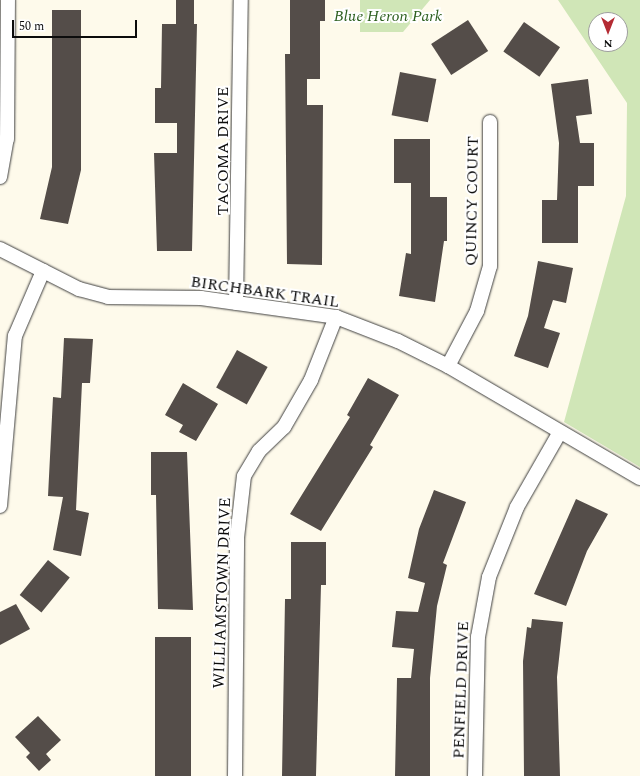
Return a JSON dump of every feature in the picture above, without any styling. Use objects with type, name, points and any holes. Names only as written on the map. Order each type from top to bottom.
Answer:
[{"type":"street","points":[[0,177],[7,139],[8,0]]},
{"type":"street","name":"TACOMA DRIVE","points":[[236,303],[241,0]]},
{"type":"street","name":"QUINCY COURT","points":[[448,366],[476,311],[490,266],[490,122]]},
{"type":"street","name":"BIRCHBARK TRAIL","points":[[0,249],[79,289],[108,297],[201,298],[336,317],[398,341],[448,366],[640,478]]},
{"type":"street","points":[[0,506],[15,336],[43,271]]},
{"type":"street","name":"WILLIAMSTOWN DRIVE","points":[[235,776],[237,538],[244,476],[259,451],[284,427],[311,380],[336,317]]},
{"type":"street","name":"PENFIELD DRIVE","points":[[475,776],[478,637],[489,577],[517,507],[560,432]]},
{"type":"green space","name":"Blue Heron Park","points":[[360,0],[430,0],[403,32],[360,32]]},
{"type":"green space","points":[[558,0],[640,0],[640,467],[564,422],[626,196],[627,103],[593,52],[628,52],[628,12],[588,12],[588,45]]},
{"type":"building","points":[[176,0],[194,0],[194,24],[197,24],[192,251],[157,251],[154,153],[177,153],[177,123],[155,123],[155,88],[161,88],[162,24],[176,24]]},
{"type":"building","points":[[290,0],[325,0],[325,21],[320,21],[320,79],[307,79],[307,105],[323,105],[322,265],[287,264],[285,54],[290,54]]},
{"type":"building","points":[[52,10],[81,10],[81,170],[68,224],[40,219],[52,167]]},
{"type":"building","points":[[468,20],[488,51],[451,75],[431,44]]},
{"type":"building","points":[[524,22],[560,47],[539,77],[503,51]]},
{"type":"building","points":[[400,72],[436,79],[428,122],[392,115]]},
{"type":"building","points":[[588,79],[592,114],[576,116],[580,143],[594,143],[594,186],[578,186],[578,243],[542,243],[542,200],[557,200],[559,143],[551,84]]},
{"type":"building","points":[[394,139],[430,139],[430,197],[447,197],[447,241],[444,241],[435,302],[399,296],[406,253],[411,254],[411,183],[394,183]]},
{"type":"building","points":[[538,261],[573,268],[566,303],[553,300],[544,328],[560,333],[548,368],[514,356],[528,316]]},
{"type":"building","points":[[64,338],[93,339],[90,383],[82,383],[76,510],[89,513],[81,556],[53,550],[63,497],[48,496],[53,397],[61,398]]},
{"type":"building","points":[[237,350],[268,367],[247,405],[216,388]]},
{"type":"building","points":[[368,378],[399,395],[370,445],[373,447],[321,531],[290,514],[350,417],[347,415]]},
{"type":"building","points":[[183,383],[218,404],[196,441],[179,432],[183,425],[165,415]]},
{"type":"building","points":[[151,452],[187,452],[193,610],[158,609],[156,495],[151,495]]},
{"type":"building","points":[[434,490],[466,502],[443,563],[447,565],[437,606],[430,678],[430,776],[395,776],[397,678],[411,678],[414,649],[392,647],[396,611],[418,612],[425,583],[408,578],[419,529]]},
{"type":"building","points":[[576,499],[608,514],[587,551],[566,606],[534,594]]},
{"type":"building","points":[[291,542],[326,542],[326,585],[321,585],[316,776],[282,776],[285,599],[291,599]]},
{"type":"building","points":[[48,560],[70,578],[41,613],[20,595]]},
{"type":"building","points":[[16,604],[30,629],[0,645],[0,612]]},
{"type":"building","points":[[532,619],[563,622],[557,677],[560,776],[524,776],[523,661],[527,627],[531,628]]},
{"type":"building","points":[[155,637],[191,637],[191,776],[155,776]]},
{"type":"building","points":[[38,716],[61,740],[46,754],[51,760],[39,771],[26,757],[30,753],[15,737]]}]
